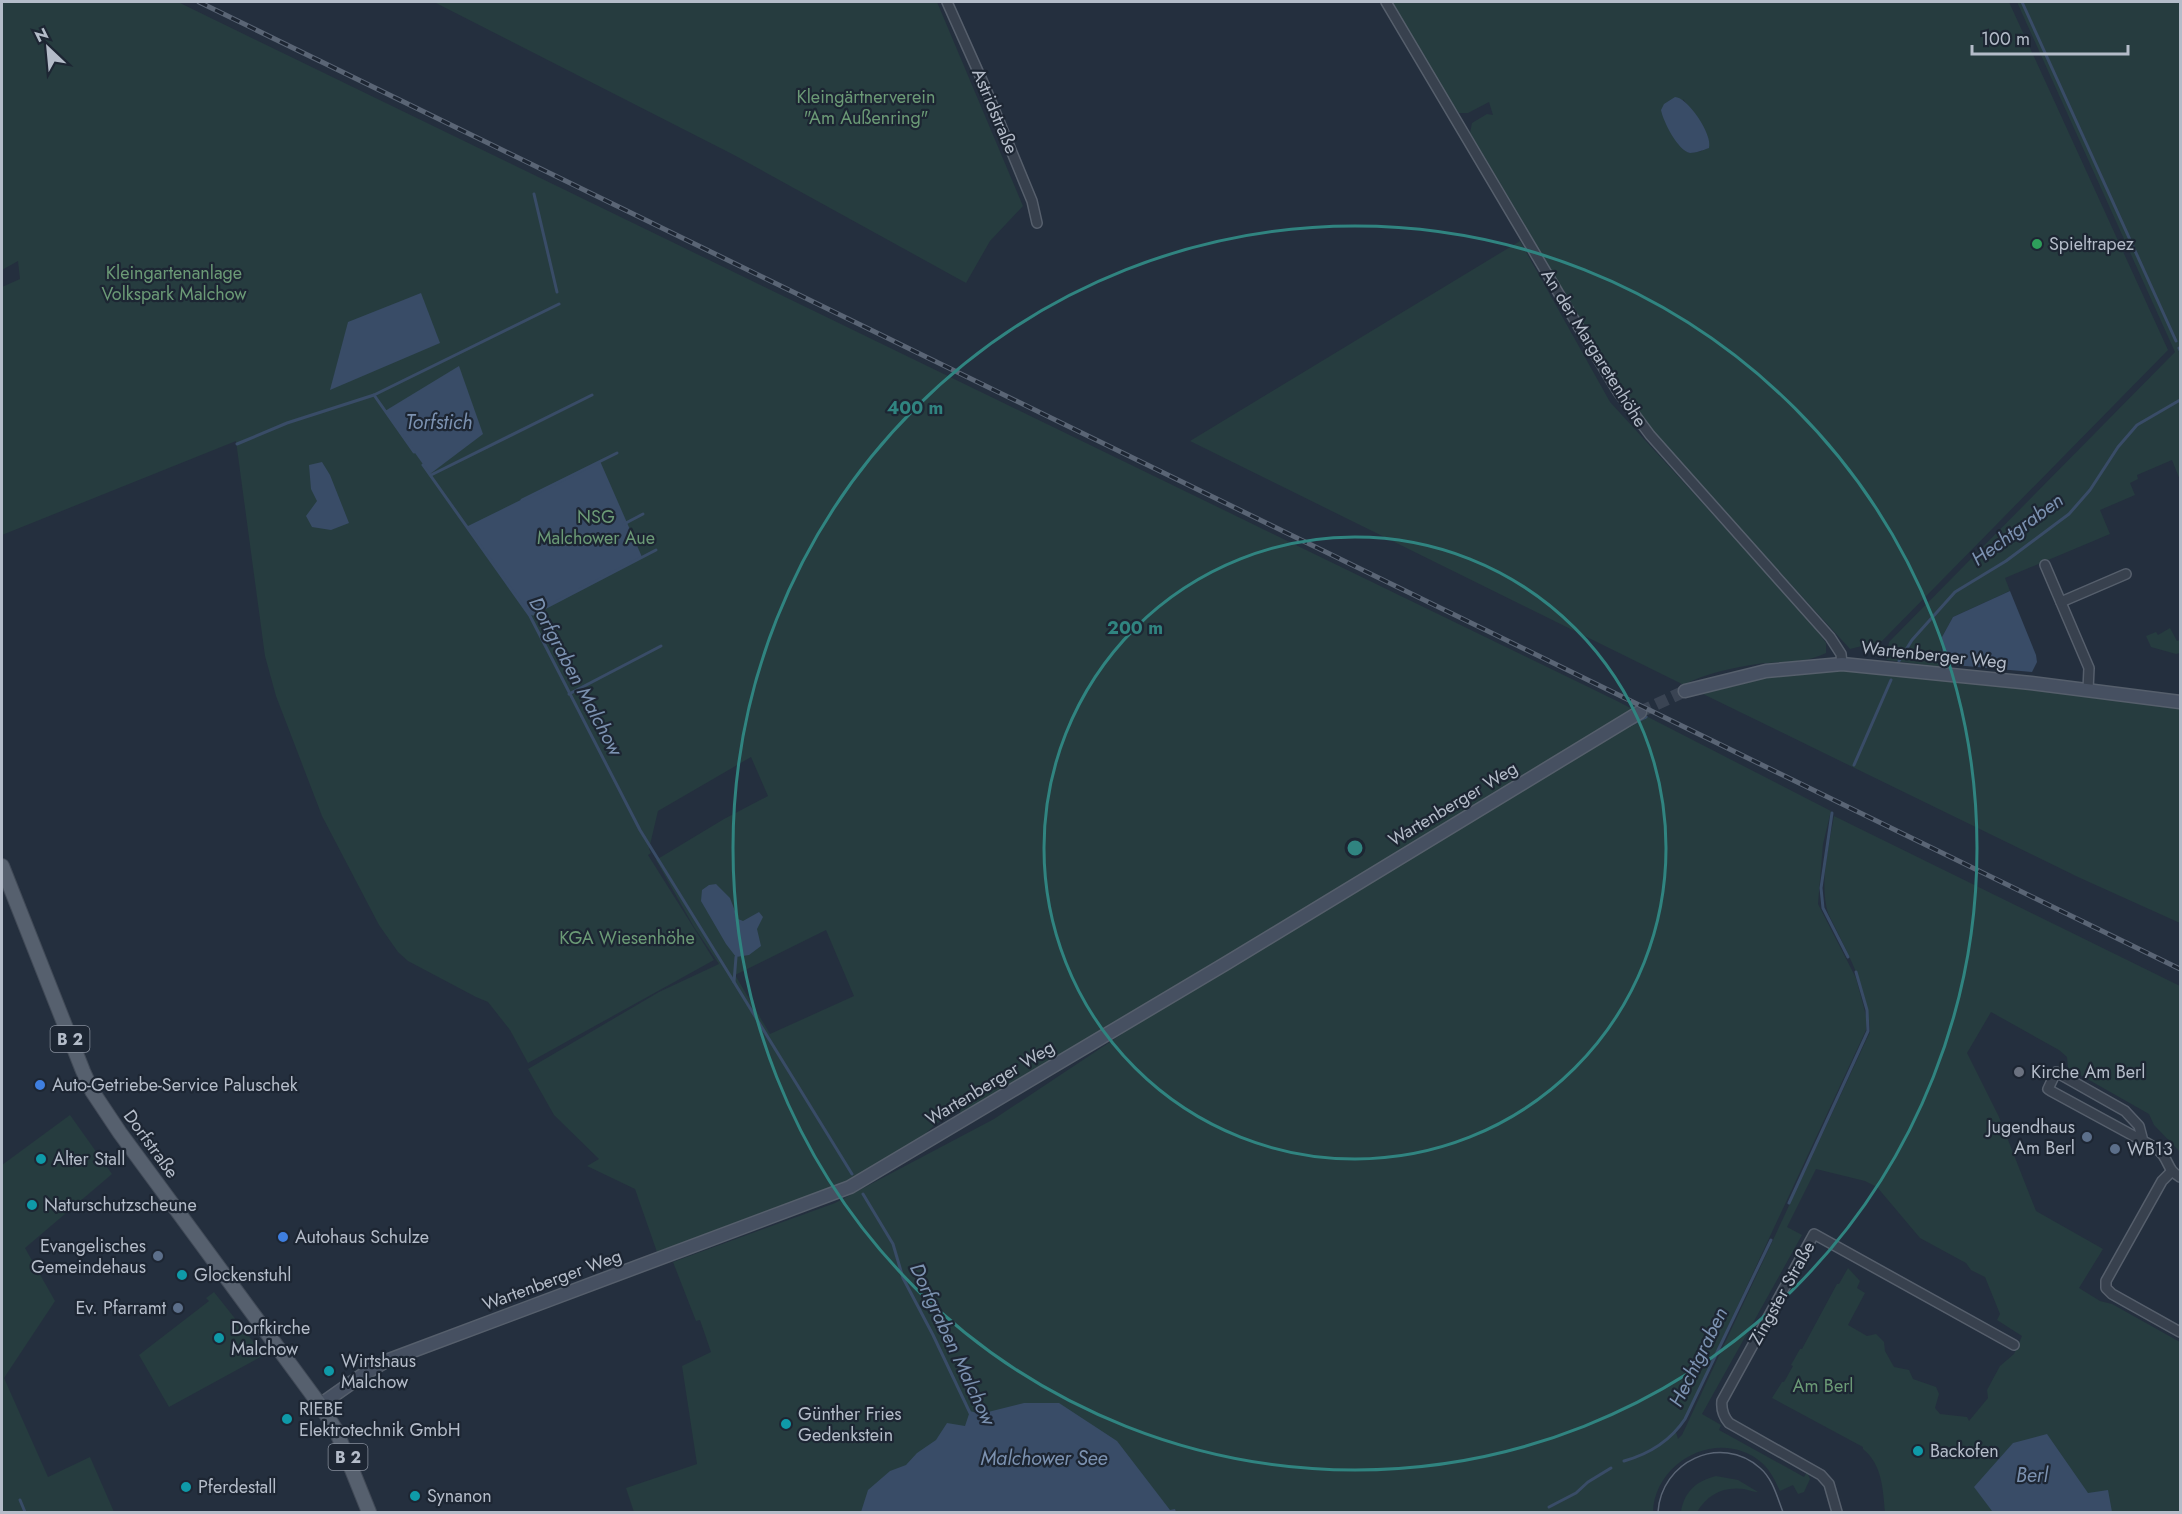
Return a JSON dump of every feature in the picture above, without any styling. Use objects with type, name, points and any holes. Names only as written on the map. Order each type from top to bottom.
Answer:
[{"type":"main road","name":"Wartenberger Weg","points":[[1684,691],[1766,671],[1842,664],[2181,702]]},
{"type":"main road","name":"Wartenberger Weg","points":[[321,1405],[364,1374],[386,1362],[850,1187],[1215,970],[1640,712]]},
{"type":"main road","name":"Dorfstraße","points":[[2,866],[92,1091],[116,1128],[321,1405],[336,1430],[369,1512]]},
{"type":"street","name":"Astridstraße","points":[[947,2],[988,93],[1028,192],[1036,223]]},
{"type":"street","name":"An der Margaretenhöhe","points":[[1386,2],[1632,413],[1830,637],[1841,654],[1842,664]]},
{"type":"street","points":[[2045,565],[2089,669],[2088,690]]},
{"type":"street","points":[[2061,602],[2126,574]]},
{"type":"street","points":[[2143,1141],[2139,1126],[2125,1111],[2056,1072],[2048,1089],[2143,1141],[2156,1148],[2162,1154],[2171,1172],[2181,1177]]},
{"type":"street","points":[[2171,1172],[2162,1181],[2106,1281],[2106,1288],[2112,1294],[2181,1332]]},
{"type":"street","name":"Zingster Straße","points":[[1838,1512],[1829,1484],[1821,1475],[1729,1423],[1721,1408],[1722,1401],[1814,1234],[2014,1345]]},
{"type":"green space","points":[[2,2],[178,2],[1615,700],[1831,811],[1823,844],[1818,904],[1856,978],[1867,1019],[1866,1030],[1685,1419],[1676,1432],[1678,1439],[1682,1435],[1870,1032],[1861,985],[1828,913],[1825,901],[1826,864],[1834,816],[2180,986],[2180,1152],[2154,1125],[2149,1114],[2068,1068],[2067,1057],[2059,1050],[1991,1012],[1967,1053],[1999,1117],[2036,1211],[2103,1249],[2079,1288],[2180,1342],[2180,1512],[1885,1512],[1878,1469],[1863,1447],[1772,1398],[1784,1382],[1793,1366],[1791,1365],[1848,1268],[1860,1281],[1857,1288],[1865,1293],[1848,1325],[1867,1336],[1876,1334],[1884,1342],[1885,1351],[1894,1367],[1909,1370],[1913,1379],[1936,1387],[1939,1394],[1935,1408],[1940,1414],[1967,1417],[1969,1421],[1988,1398],[1987,1390],[2000,1366],[2014,1354],[2022,1336],[1997,1320],[2000,1314],[1985,1277],[1971,1270],[1966,1263],[1920,1238],[1877,1187],[1865,1181],[1816,1169],[1787,1227],[1802,1235],[1702,1414],[1721,1425],[1719,1430],[1804,1477],[1807,1472],[1810,1479],[1804,1492],[1798,1494],[1793,1485],[1780,1491],[1762,1463],[1746,1453],[1728,1448],[1710,1449],[1693,1454],[1678,1464],[1665,1477],[1657,1493],[1653,1512],[634,1512],[626,1488],[697,1464],[682,1366],[711,1352],[700,1320],[696,1321],[673,1262],[835,1203],[994,1119],[1122,1034],[1114,1022],[962,1115],[959,1109],[925,1134],[850,1180],[657,1252],[635,1189],[587,1166],[599,1159],[554,1115],[528,1069],[659,992],[719,964],[694,927],[656,860],[724,819],[768,796],[751,757],[658,811],[649,849],[651,853],[648,855],[714,960],[528,1063],[510,1030],[488,1002],[408,961],[398,952],[379,925],[322,816],[276,696],[265,656],[236,441],[2,535],[2,287],[20,279],[18,261],[2,270]],"holes":[[[826,930],[854,996],[770,1034],[735,975]]]},
{"type":"green space","name":"Kleingärtnerverein \"Am Außenring\"","points":[[434,2],[937,2],[1023,206],[990,241],[966,283],[734,155]]},
{"type":"green space","points":[[1391,2],[2009,2],[2168,350],[1882,641],[1850,649],[1660,441],[1616,379],[1470,133],[1472,123],[1487,114],[1493,115],[1489,102],[1468,113],[1459,113],[1448,99]],"holes":[[[1683,99],[1689,108],[1702,151],[1690,153],[1684,150]]]},
{"type":"green space","points":[[2017,2],[2180,2],[2180,480],[2172,460],[2137,475],[2138,479],[2130,483],[2135,495],[2100,510],[2110,534],[2005,578],[2010,591],[1953,617],[1942,637],[1941,667],[1887,660],[1889,642],[2175,352]]},
{"type":"green space","points":[[1520,241],[1610,402],[1807,617],[1826,643],[1826,653],[1801,661],[1757,664],[1729,669],[1701,677],[1684,685],[1190,441]]},
{"type":"green space","points":[[2170,628],[2177,641],[2180,640],[2180,653],[2151,647],[2146,636],[2156,632],[2158,635]]},
{"type":"green space","points":[[1853,670],[2180,707],[2180,923],[2078,877],[1703,694],[1778,675]]},
{"type":"green space","points":[[70,1115],[112,1174],[25,1248],[55,1301],[4,1378],[48,1477],[90,1457],[114,1512],[2,1512],[2,1165]]},
{"type":"green space","points":[[214,1292],[264,1355],[169,1407],[139,1355],[209,1301],[206,1298]]},
{"type":"green space","points":[[1716,1476],[1738,1480],[1758,1492],[1736,1488],[1723,1490],[1711,1496],[1697,1512],[1681,1512],[1692,1488]]},
{"type":"water","points":[[1675,97],[1686,103],[1698,117],[1707,134],[1709,148],[1690,153],[1676,141],[1661,110],[1664,104]]},
{"type":"water","name":"Torfstich","points":[[421,293],[440,343],[330,390],[348,322]]},
{"type":"water","name":"Torfstich","points":[[459,366],[483,434],[430,474],[385,411]]},
{"type":"water","points":[[600,461],[642,557],[530,616],[466,527]]},
{"type":"water","points":[[322,462],[330,475],[349,523],[331,530],[312,527],[306,516],[317,501],[311,489],[309,465]]},
{"type":"water","points":[[2010,591],[2036,655],[2037,662],[2032,672],[1943,664],[1942,637],[1953,617]]},
{"type":"water","points":[[716,884],[730,898],[738,919],[743,921],[759,912],[763,917],[757,929],[761,946],[749,955],[736,957],[701,901],[702,890],[709,885]]},
{"type":"water","name":"Malchower See","points":[[1024,1403],[1059,1403],[1117,1441],[1170,1510],[1175,1509],[1176,1512],[861,1512],[868,1490],[890,1471],[906,1465],[917,1453],[936,1440],[947,1423],[965,1426],[970,1411],[980,1414]]},
{"type":"water","name":"Berl","points":[[2047,1434],[2088,1493],[2108,1490],[2112,1512],[1992,1511],[1974,1487],[2013,1443]]},
{"type":"waterway","points":[[2022,2],[2176,341]]},
{"type":"waterway","name":"Dorfgraben Malchow","points":[[534,194],[557,292]]},
{"type":"waterway","points":[[237,444],[287,423],[374,395],[559,304]]},
{"type":"waterway","name":"Dorfgraben Malchow","points":[[374,395],[414,452]]},
{"type":"waterway","points":[[431,475],[592,395]]},
{"type":"waterway","name":"Hechtgraben","points":[[1899,661],[1912,640],[1955,592],[2006,561],[2069,514],[2090,490],[2118,447],[2137,425],[2180,400]]},
{"type":"waterway","points":[[522,500],[617,453]]},
{"type":"waterway","name":"Dorfgraben Malchow","points":[[423,465],[530,616],[640,830],[734,982]]},
{"type":"waterway","points":[[624,524],[643,514]]},
{"type":"waterway","points":[[533,614],[656,550]]},
{"type":"waterway","points":[[569,694],[661,646]]},
{"type":"waterway","name":"Hechtgraben","points":[[1854,765],[1891,680]]},
{"type":"waterway","points":[[1628,726],[1646,717]]},
{"type":"waterway","name":"Hechtgraben","points":[[1832,813],[1821,888],[1823,908],[1848,957]]},
{"type":"waterway","name":"Dorfgraben Malchow","points":[[736,957],[734,982],[852,1174]]},
{"type":"waterway","name":"Hechtgraben","points":[[1789,1203],[1868,1031],[1867,1010],[1856,972]]},
{"type":"waterway","name":"Dorfgraben Malchow","points":[[863,1194],[893,1244],[903,1278],[971,1415]]},
{"type":"waterway","name":"Hechtgraben","points":[[1624,1461],[1659,1445],[1685,1419],[1771,1240]]},
{"type":"waterway","name":"Hechtgraben","points":[[1549,1507],[1576,1493],[1588,1482],[1611,1468]]},
{"type":"waterway","points":[[20,1500],[25,1512]]},
{"type":"tunnel","points":[[1640,712],[1685,691]]},
{"type":"tram line","points":[[1658,1512],[1662,1494],[1670,1479],[1681,1467],[1695,1458],[1711,1453],[1728,1453],[1744,1458],[1760,1468],[1774,1488],[1783,1512]]},
{"type":"railway","points":[[199,2],[2180,969]]},
{"type":"place","name":"Spieltrapez","points":[[2037,244]]},
{"type":"place","name":"Kirche Am Berl","points":[[2019,1072]]},
{"type":"place","name":"Auto-Getriebe-Service Paluschek","points":[[40,1085]]},
{"type":"place","name":"Jugendhaus Am Berl","points":[[2087,1137]]},
{"type":"place","name":"WB13","points":[[2115,1149]]},
{"type":"place","name":"Alter Stall","points":[[41,1159]]},
{"type":"place","name":"Naturschutzscheune","points":[[32,1205]]},
{"type":"place","name":"Autohaus Schulze","points":[[283,1237]]},
{"type":"place","name":"Evangelisches Gemeindehaus","points":[[158,1256]]},
{"type":"place","name":"Glockenstuhl","points":[[182,1275]]},
{"type":"place","name":"Ev. Pfarramt","points":[[178,1308]]},
{"type":"place","name":"Dorfkirche Malchow","points":[[219,1338]]},
{"type":"place","name":"Wirtshaus Malchow","points":[[329,1371]]},
{"type":"place","name":"RIEBE Elektrotechnik GmbH","points":[[287,1419]]},
{"type":"place","name":"Günther Fries Gedenkstein","points":[[786,1424]]},
{"type":"place","name":"Backofen","points":[[1918,1451]]},
{"type":"place","name":"Pferdestall","points":[[186,1487]]},
{"type":"place","name":"Synanon","points":[[415,1496]]},
{"type":"park label","name":"Kleingartenanlage Volkspark Malchow","points":[[174,283]]},
{"type":"park label","name":"NSG Malchower Aue","points":[[596,527]]},
{"type":"park label","name":"KGA Wiesenhöhe","points":[[627,938]]},
{"type":"park label","name":"Am Berl","points":[[1823,1386]]}]
